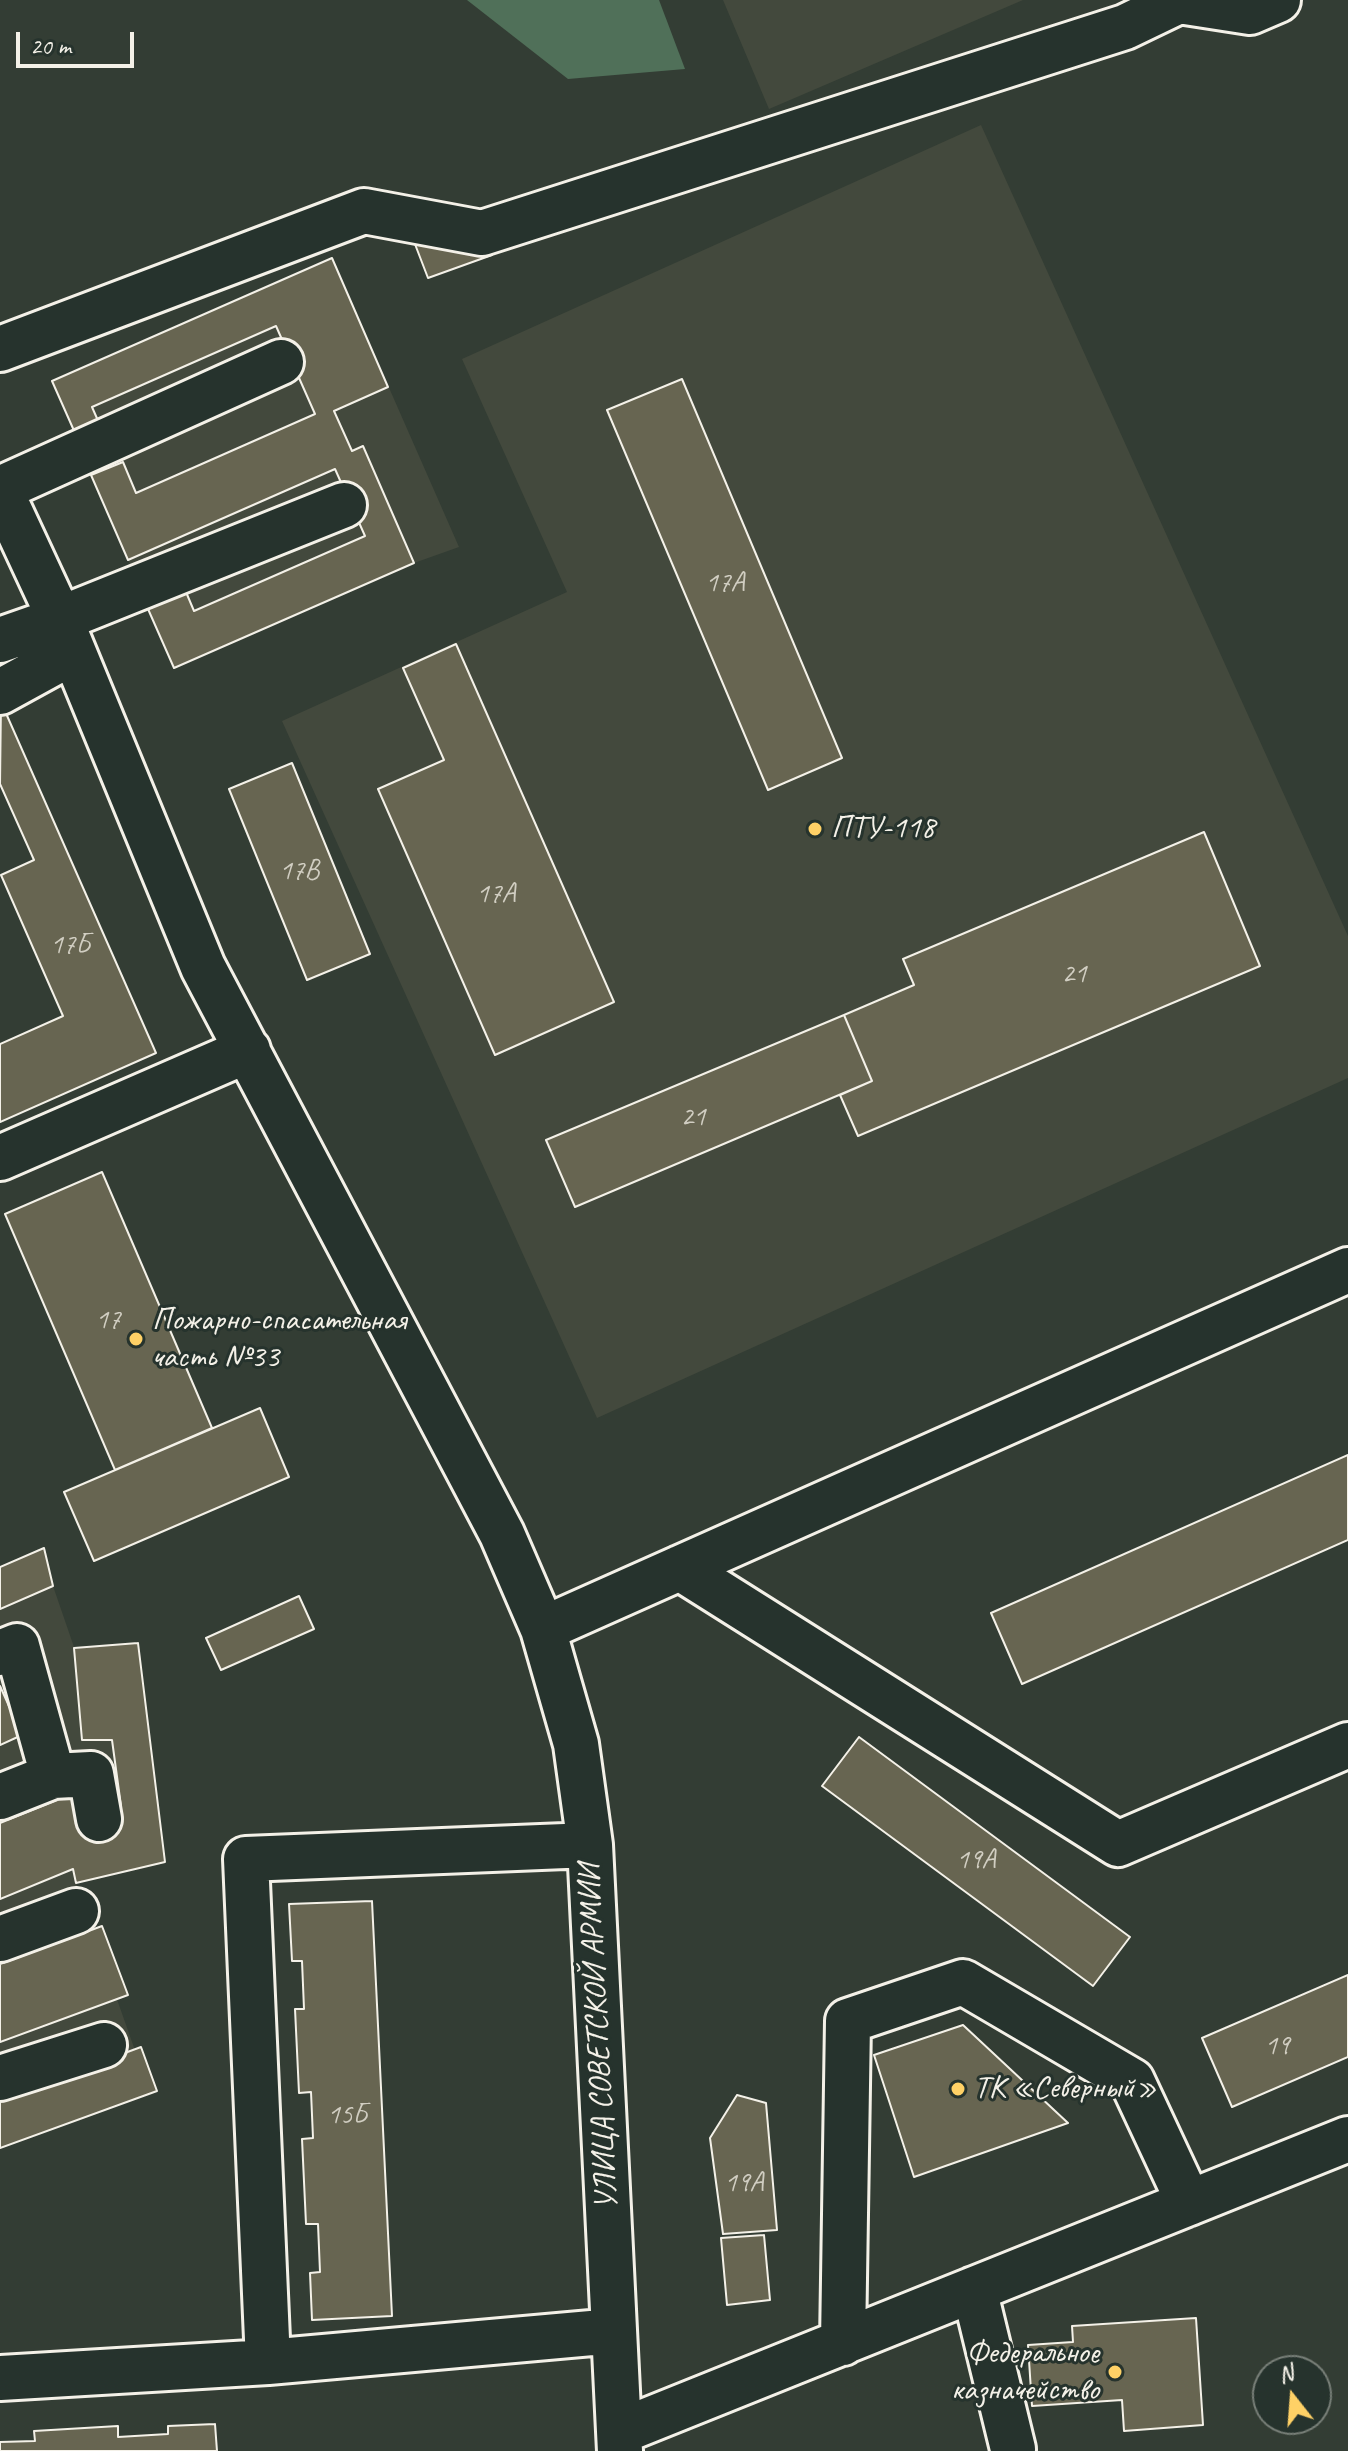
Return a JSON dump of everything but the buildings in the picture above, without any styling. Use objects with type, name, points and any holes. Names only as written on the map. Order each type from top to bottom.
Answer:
[{"type":"street","points":[[0,349],[364,211],[482,233],[1125,27],[1179,0],[1250,12],[1278,0]]},
{"type":"street","points":[[0,489],[281,362]]},
{"type":"street","name":"УЛИЦА СОВЕТСКОЙ АРМИИ","points":[[0,489],[66,636],[203,967],[502,1534],[543,1629],[576,1744],[590,1845],[620,2442]]},
{"type":"street","points":[[0,692],[66,636],[344,505]]},
{"type":"street","points":[[0,640],[66,636]]},
{"type":"street","points":[[0,1158],[248,1050]]},
{"type":"street","points":[[543,1629],[1348,1270]]},
{"type":"street","points":[[680,1568],[1118,1844],[1348,1745]]},
{"type":"street","points":[[0,1653],[17,1646],[53,1776]]},
{"type":"street","points":[[0,1797],[53,1776],[91,1774],[99,1819]]},
{"type":"street","points":[[268,2362],[246,1859],[590,1845]]},
{"type":"street","points":[[0,1939],[76,1911]]},
{"type":"street","points":[[843,2343],[848,2021],[963,1982],[1132,2081],[1189,2203]]},
{"type":"street","points":[[0,2078],[104,2045]]},
{"type":"street","points":[[620,2442],[843,2343],[1348,2139]]},
{"type":"street","points":[[974,2289],[1013,2449]]},
{"type":"street","points":[[0,2378],[268,2362],[614,2331]]},
{"type":"shaded area","points":[[723,0],[1023,0],[769,109]]},
{"type":"shaded area","name":"ПТУ-118","points":[[981,125],[1348,936],[1348,1078],[597,1418],[282,721],[567,592],[462,359]]},
{"type":"shaded area","points":[[332,258],[459,547],[414,563],[174,668],[52,381]]},
{"type":"shaded area","points":[[44,1548],[53,1586],[74,1647],[138,1643],[165,1862],[76,1883],[150,2093],[0,2143],[0,1567]]},
{"type":"green space","points":[[467,0],[659,0],[685,69],[568,79]]},
{"type":"place","name":"ПТУ-118","points":[[815,829]]},
{"type":"place","name":"Пожарно-спасательная часть №33","points":[[136,1339]]},
{"type":"place","name":"ТК «Северный»","points":[[958,2089]]},
{"type":"place","name":"Федеральное казначейство","points":[[1115,2372]]}]
